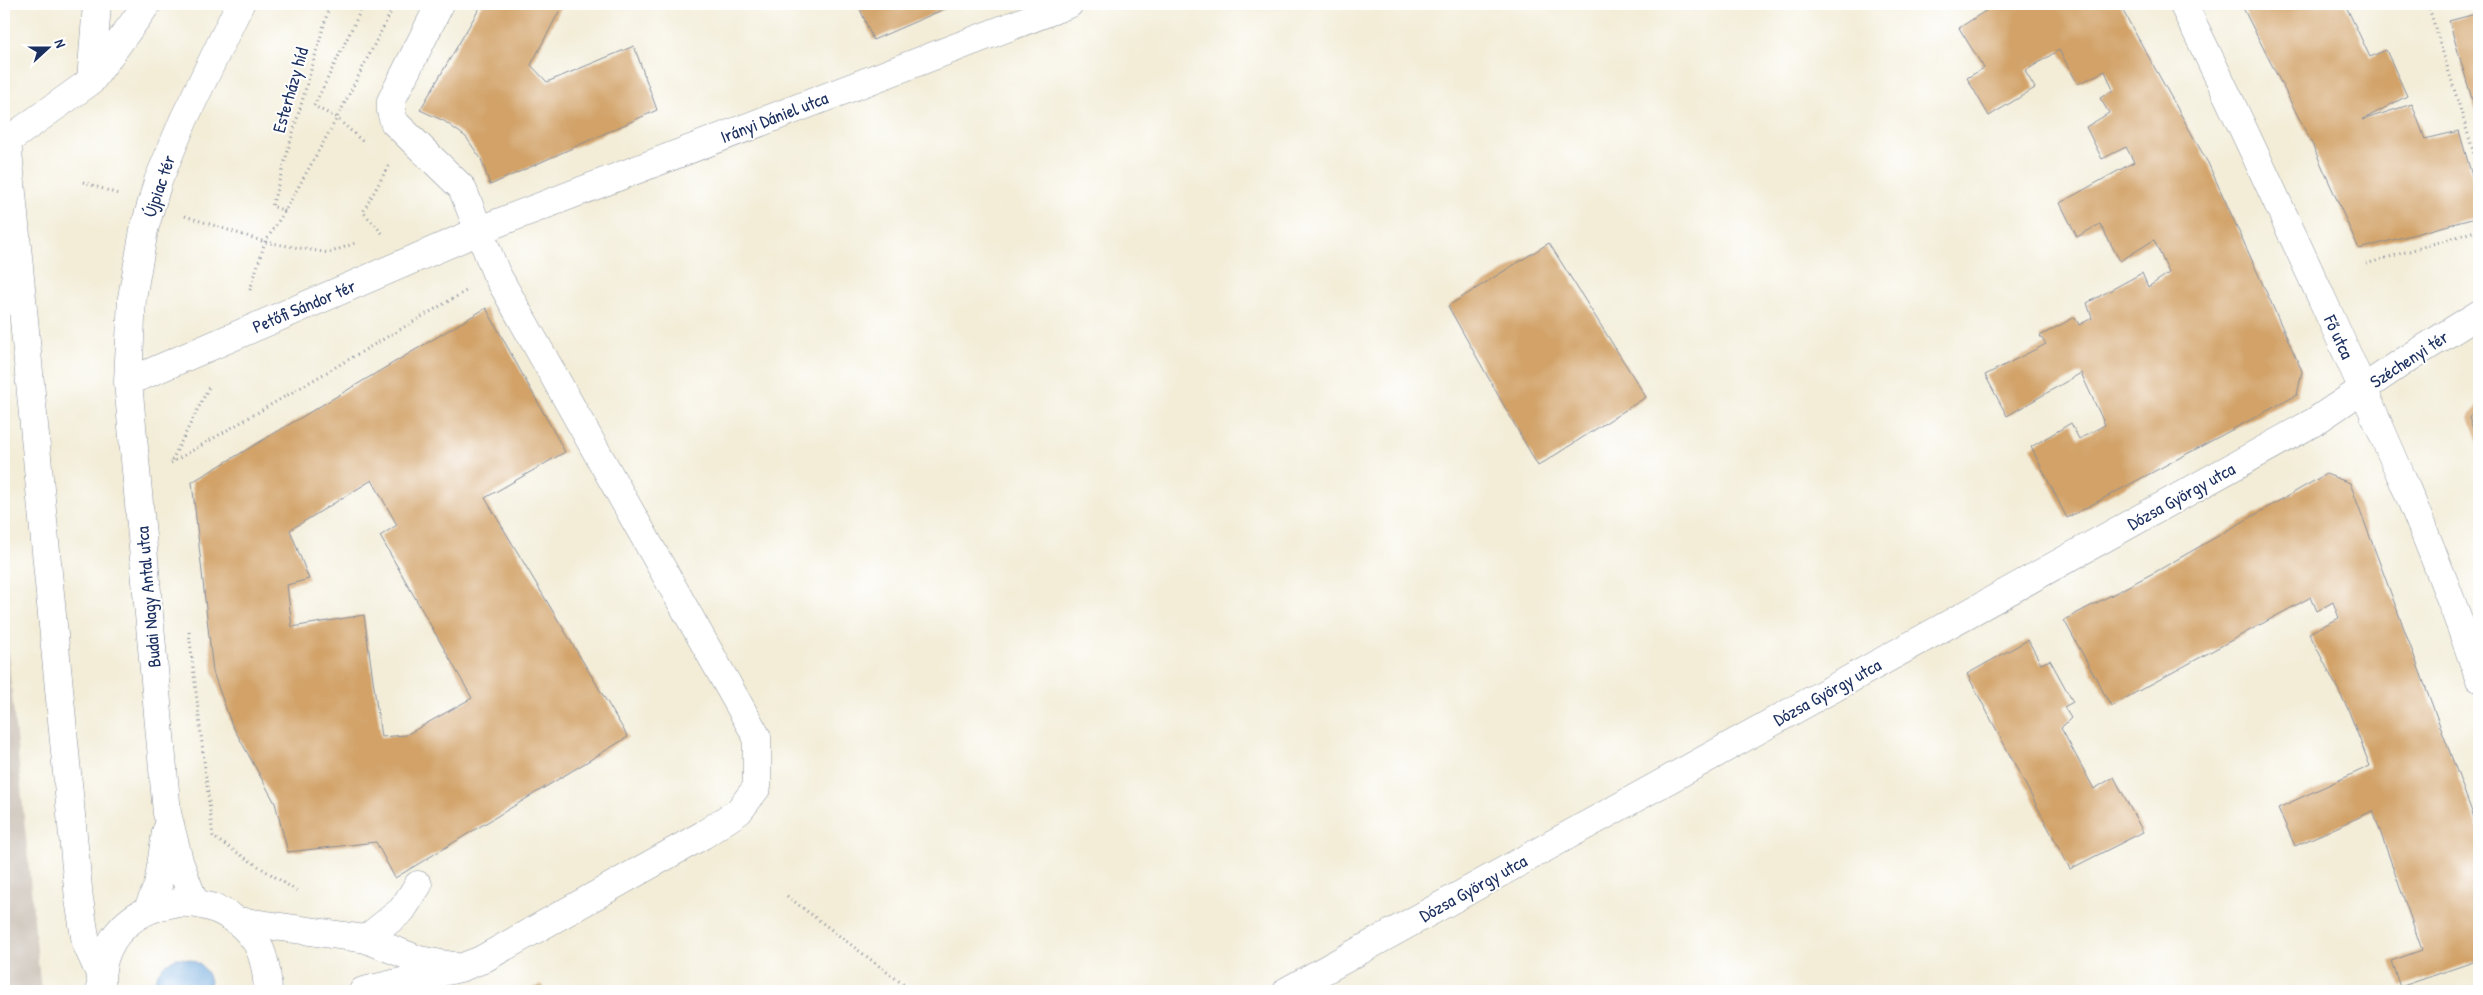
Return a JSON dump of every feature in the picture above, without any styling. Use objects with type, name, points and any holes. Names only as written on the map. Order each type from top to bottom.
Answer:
[{"type":"street","points":[[91,81],[97,4]]},
{"type":"street","points":[[109,57],[116,4]]},
{"type":"street","points":[[101,984],[86,943],[79,899],[6,137],[91,81],[147,4]]},
{"type":"street","name":"Újpiac tér","points":[[128,382],[132,298],[151,204],[184,119],[240,4]]},
{"type":"street","name":"Irányi Dániel utca","points":[[479,231],[1069,4]]},
{"type":"street","name":"Fő utca","points":[[2183,4],[2234,106],[2364,388],[2416,510],[2479,678]]},
{"type":"street","points":[[363,991],[460,968],[482,960],[703,835],[739,811],[757,787],[757,737],[496,273],[462,188],[394,122],[390,112],[391,101],[438,8]]},
{"type":"street","name":"Petőfi Sándor tér","points":[[128,382],[479,231]]},
{"type":"street","name":"Széchenyi tér","points":[[2364,388],[2479,314]]},
{"type":"street","name":"Budai Nagy Antal utca","points":[[128,382],[167,813],[179,861],[194,902]]},
{"type":"street","name":"Dózsa György utca","points":[[1287,991],[2314,422],[2364,388]]},
{"type":"street","name":"Budai Nagy Antal utca","points":[[147,910],[158,886],[164,853],[167,813]]},
{"type":"street","points":[[366,939],[402,910],[418,885]]},
{"type":"street","points":[[79,899],[100,919],[123,928]]},
{"type":"street","name":"Budai Nagy Antal utca","points":[[101,984],[109,948],[123,928],[147,910],[174,902],[194,902],[218,908],[238,921],[256,941],[265,963],[268,991]]},
{"type":"street","points":[[238,921],[366,939],[419,960],[460,968]]},
{"type":"path","name":"Esterházy híd","points":[[286,211],[272,206],[277,183],[330,4]]},
{"type":"path","points":[[364,4],[314,106],[337,118],[369,148]]},
{"type":"path","points":[[364,240],[328,253],[265,242],[286,211],[337,118],[395,4]]},
{"type":"path","points":[[2428,4],[2479,170]]},
{"type":"path","points":[[382,233],[363,212],[388,165],[407,135]]},
{"type":"path","points":[[382,159],[388,165]]},
{"type":"path","points":[[373,236],[390,230]]},
{"type":"path","points":[[2366,264],[2479,230]]},
{"type":"path","points":[[170,464],[235,336]]},
{"type":"path","points":[[188,622],[213,837],[321,906],[322,932]]},
{"type":"path","points":[[787,896],[912,991]]},
{"type":"shaded area","points":[[4,613],[41,991],[4,991]]},
{"type":"water","points":[[176,958],[191,960],[202,966],[209,977],[211,991],[155,991],[155,980],[159,971]]},
{"type":"building","points":[[482,4],[563,4],[531,65],[547,82],[634,46],[657,110],[490,185],[481,159],[466,137],[444,121],[420,110]]},
{"type":"building","points":[[858,4],[956,4],[873,40]]},
{"type":"building","points":[[1996,4],[2119,4],[2208,163],[2302,371],[2297,395],[2067,518],[2031,447],[2071,423],[2079,439],[2105,425],[2081,373],[2007,416],[1985,375],[2046,344],[2040,336],[2075,317],[2079,325],[2092,318],[2087,303],[2142,273],[2148,287],[2169,273],[2154,240],[2120,261],[2100,224],[2077,237],[2060,203],[2134,162],[2126,147],[2102,159],[2086,127],[2109,113],[2100,98],[2113,90],[2105,71],[2078,84],[2059,50],[2025,71],[2035,88],[1989,116],[1967,78],[1984,68],[1959,28]]},
{"type":"building","points":[[2241,4],[2345,4],[2370,57],[2386,50],[2407,96],[2362,120],[2412,104],[2425,139],[2459,131],[2479,200],[2479,217],[2359,249],[2312,144]]},
{"type":"building","points":[[2479,13],[2479,123],[2449,21]]},
{"type":"building","points":[[1549,243],[1646,397],[1538,466],[1448,306]]},
{"type":"building","points":[[486,308],[565,452],[485,498],[628,737],[395,878],[376,842],[288,852],[275,803],[231,723],[213,672],[192,482]],"holes":[[[372,480],[397,525],[380,536],[472,698],[406,735],[381,737],[364,615],[292,627],[287,585],[309,579],[290,530]]]},
{"type":"building","points":[[2479,402],[2479,445],[2469,418]]},
{"type":"building","points":[[2326,474],[2350,483],[2479,831],[2479,968],[2476,961],[2400,987],[2391,961],[2422,950],[2373,811],[2295,846],[2278,808],[2370,766],[2348,709],[2309,633],[2339,618],[2333,602],[2317,611],[2311,597],[2111,706],[2064,620],[2157,571]]},
{"type":"building","points":[[2028,640],[2041,664],[2050,660],[2073,702],[2064,707],[2071,718],[2061,728],[2094,789],[2114,777],[2143,832],[2070,869],[1967,674]]},
{"type":"building","points":[[542,984],[546,991],[528,991]]},
{"type":"building","points":[[2479,984],[2479,991],[2464,991]]}]
